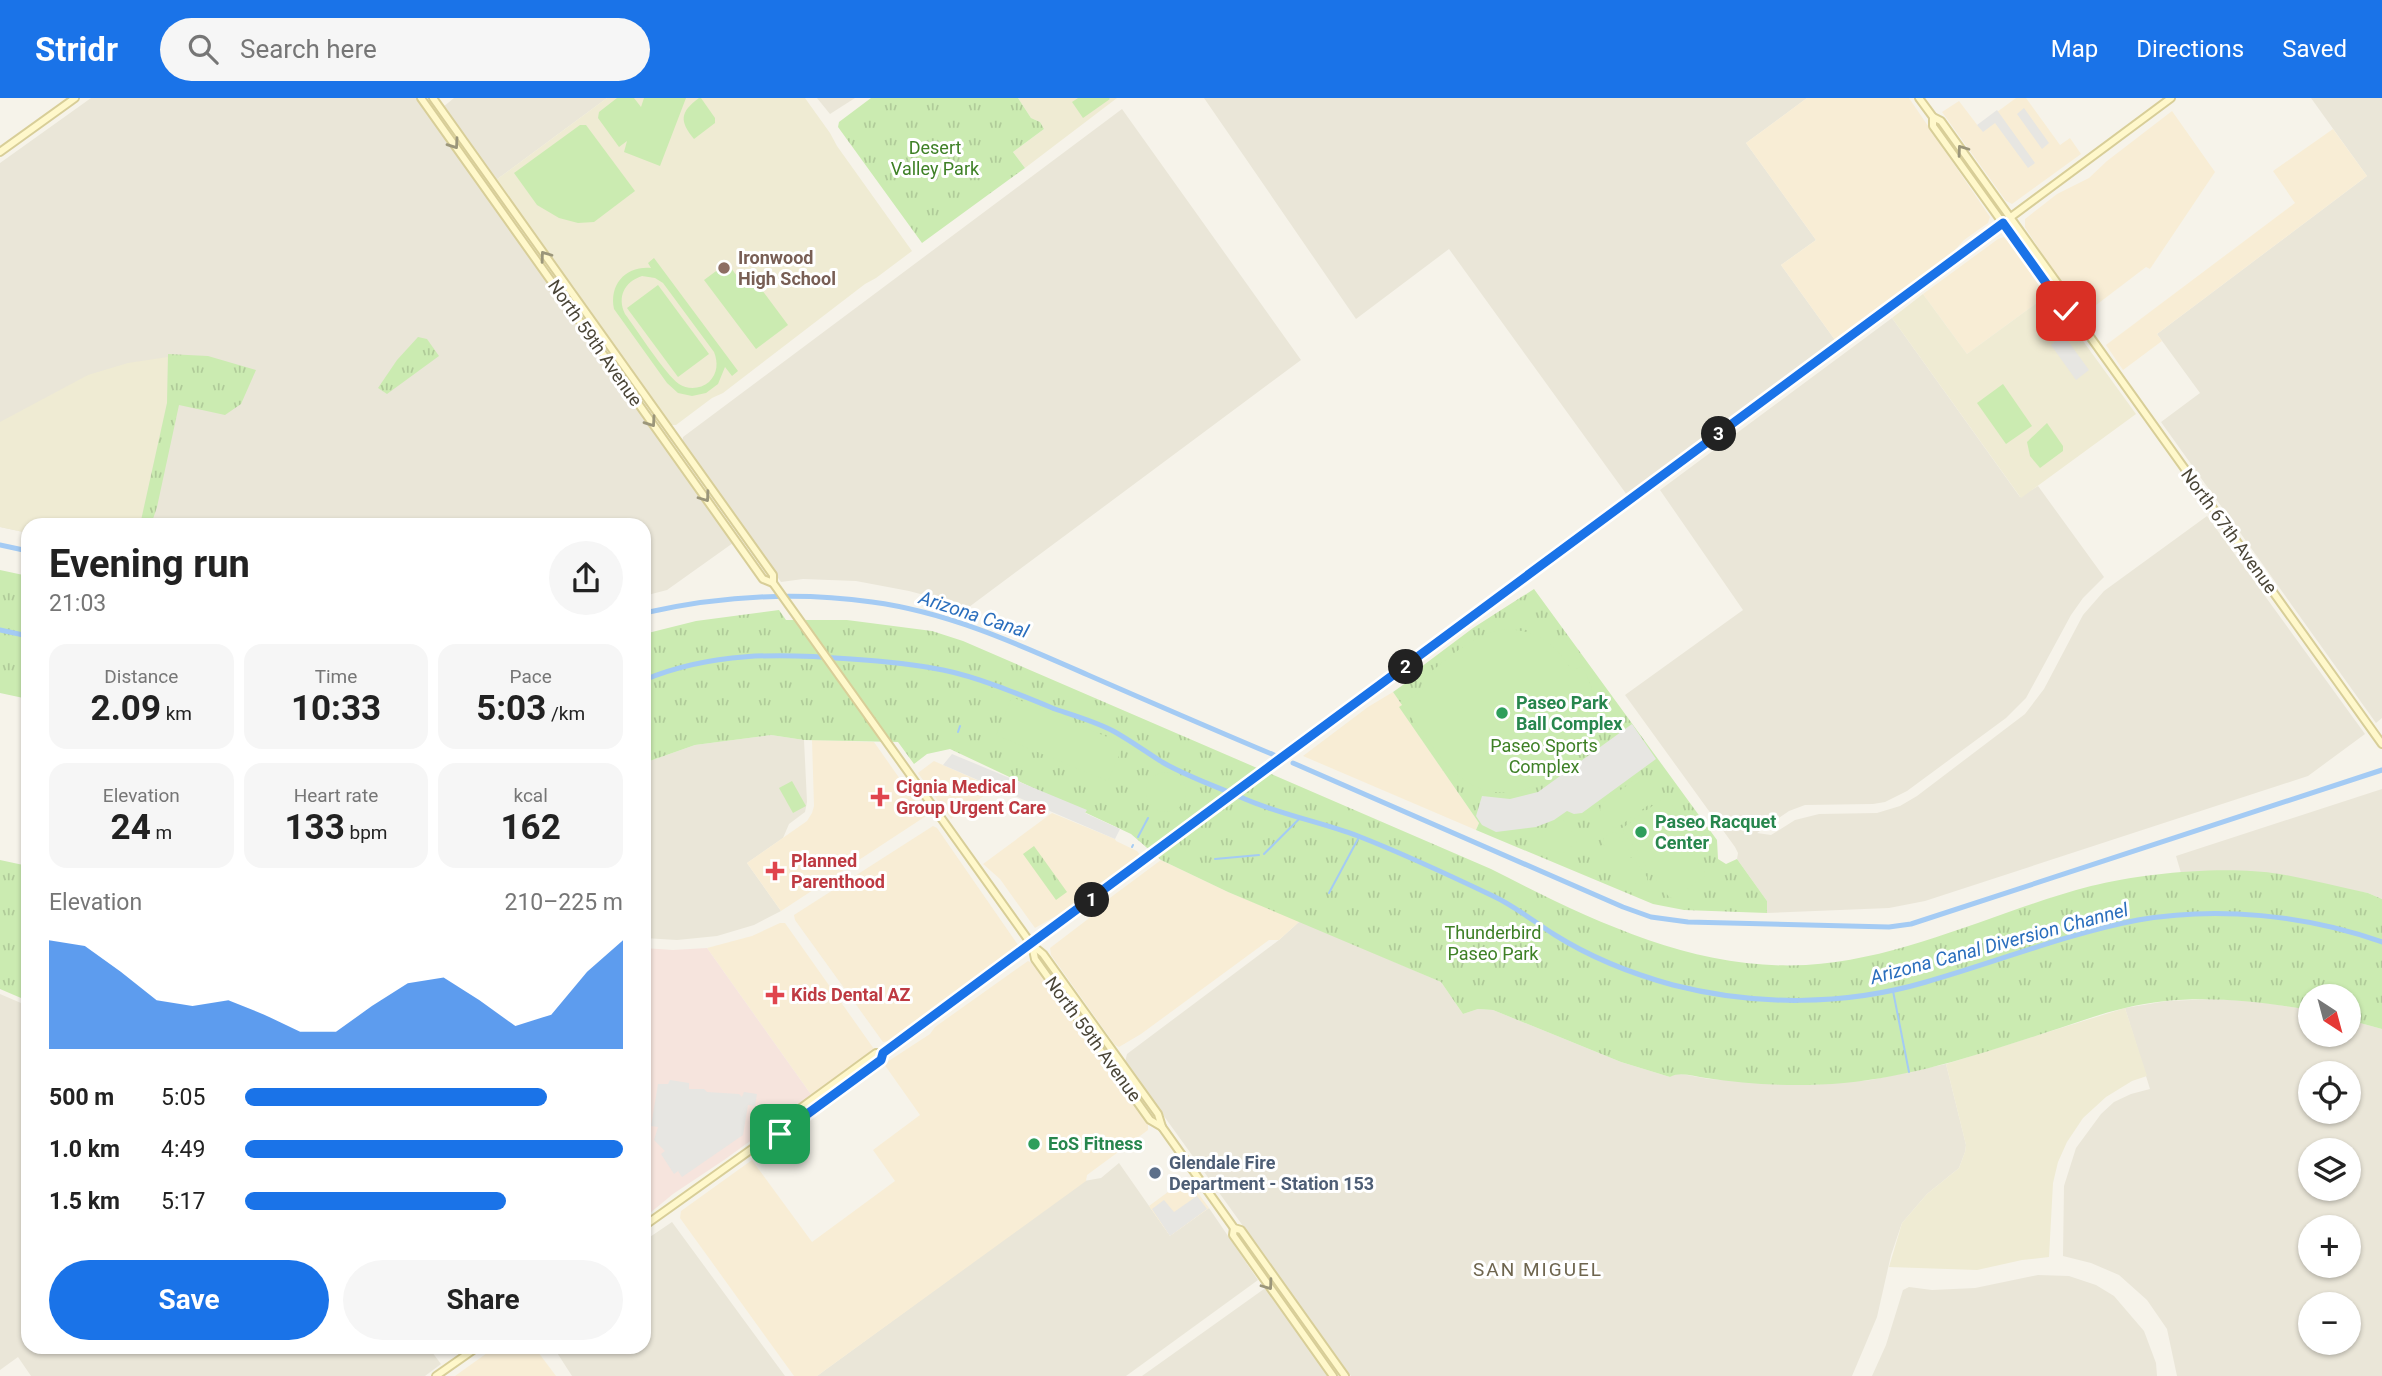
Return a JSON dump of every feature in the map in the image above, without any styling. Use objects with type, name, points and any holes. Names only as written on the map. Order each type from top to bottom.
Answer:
[{"type":"main road","points":[[0,152],[75,98]]},
{"type":"main road","name":"North 59th Avenue","points":[[421,98],[763,579],[774,583]]},
{"type":"main road","name":"North 59th Avenue","points":[[433,98],[773,575],[778,590],[800,621],[1032,945],[1043,954],[1158,1114],[1162,1127],[1234,1228],[1241,1230],[1345,1376]]},
{"type":"main road","name":"North 67th Avenue","points":[[1919,98],[1933,117],[1941,121],[2011,218],[2073,305],[2076,317],[2382,744]]},
{"type":"main road","points":[[651,1221],[763,1140],[772,1129],[876,1053],[883,1053],[1158,852],[2171,98]]},
{"type":"main road","name":"North 67th Avenue","points":[[1933,117],[1933,126],[2066,311],[2076,317]]},
{"type":"main road","points":[[561,294],[578,302]]},
{"type":"main road","name":"North 59th Avenue","points":[[1032,945],[1035,958],[1150,1119],[1162,1127]]},
{"type":"main road","points":[[1068,1003],[1073,1003],[1088,1017]]},
{"type":"main road","points":[[763,1140],[778,1136],[790,1128],[881,1060],[883,1053]]},
{"type":"main road","points":[[790,1128],[796,1117],[819,1100],[830,1087]]},
{"type":"main road","name":"North 59th Avenue","points":[[1234,1228],[1233,1235],[1333,1376]]},
{"type":"main road","points":[[436,1376],[467,1354]]},
{"type":"shaded area","points":[[91,98],[417,98],[733,543],[667,590],[651,594],[651,518],[21,518],[21,532],[0,527],[0,163]]},
{"type":"shaded area","points":[[454,98],[607,98],[496,180],[443,107]]},
{"type":"shaded area","name":"Ironwood High School","points":[[607,98],[805,98],[912,251],[723,393],[676,425],[669,425],[496,180]]},
{"type":"shaded area","points":[[817,98],[855,98],[830,114]]},
{"type":"shaded area","points":[[1018,98],[1117,98],[1025,168],[1013,152],[1044,129],[1040,122],[1031,118]]},
{"type":"shaded area","points":[[1204,98],[1807,98],[1746,143],[1816,240],[1781,265],[1835,340],[1627,495],[1449,249],[1356,319]]},
{"type":"shaded area","points":[[1807,98],[1909,98],[1990,217],[1988,223],[1964,240],[1953,252],[1835,340],[1781,265],[1816,240],[1746,143]]},
{"type":"shaded area","points":[[2016,98],[2026,98],[2060,145],[2070,138],[2081,154],[2012,204],[2006,201],[1942,112],[1959,101],[1978,126]]},
{"type":"shaded area","points":[[2311,98],[2382,98],[2382,718],[2376,723],[2161,422],[2200,393],[2157,334],[2367,176]]},
{"type":"shaded area","points":[[2024,108],[2049,143],[2042,149],[2017,114]]},
{"type":"shaded area","points":[[1122,109],[1301,360],[969,607],[909,591],[856,581],[803,579],[781,582],[682,444],[683,437]]},
{"type":"shaded area","points":[[1997,110],[2035,163],[2028,168],[1995,123],[1983,132],[1977,125]]},
{"type":"shaded area","points":[[2172,111],[2215,172],[2150,269],[2146,267],[2087,312],[2077,304],[2053,271],[2025,227],[2025,219],[2057,194],[2089,178]]},
{"type":"shaded area","points":[[2333,129],[2367,176],[2157,334],[2162,341],[2123,370],[2106,345],[2295,203],[2273,171]]},
{"type":"shaded area","points":[[2004,237],[2024,258],[2049,294],[1967,354],[1923,294]]},
{"type":"shaded area","points":[[1923,294],[1967,354],[2049,294],[2136,414],[2021,498],[1892,318]]},
{"type":"shaded area","points":[[1892,318],[2020,497],[2038,486],[2104,577],[2071,615],[2026,698],[2006,718],[1907,791],[1885,802],[1805,805],[1789,811],[1757,833],[1771,835],[1795,820],[1819,814],[1877,813],[1900,806],[1917,796],[2025,714],[2044,689],[2083,615],[2104,591],[2207,516],[2365,734],[2308,776],[1925,901],[1889,908],[1767,913],[1767,901],[1737,859],[1735,847],[1625,695],[1743,610],[1660,490]]},
{"type":"shaded area","points":[[2063,334],[2089,370],[2076,380],[2051,345]]},
{"type":"shaded area","points":[[168,357],[167,403],[142,518],[21,518],[21,532],[0,527],[0,422],[88,375],[128,363]]},
{"type":"shaded area","points":[[1393,692],[1402,705],[1400,708],[1479,823],[1476,830],[1303,756],[1368,707]]},
{"type":"shaded area","points":[[1632,724],[1656,759],[1582,813],[1567,811],[1536,827],[1496,832],[1482,825],[1476,816],[1482,796],[1510,799],[1538,792]]},
{"type":"shaded area","points":[[771,735],[804,740],[807,802],[805,812],[789,824],[783,838],[747,863],[781,911],[754,925],[717,936],[677,940],[651,938],[651,761],[695,745]]},
{"type":"shaded area","points":[[812,740],[874,742],[926,816],[781,911],[747,863],[807,821],[812,813]]},
{"type":"shaded area","points":[[952,754],[1087,810],[1085,813],[1120,829],[1115,839],[943,765]]},
{"type":"shaded area","points":[[934,761],[995,788],[951,819],[918,773]]},
{"type":"shaded area","points":[[2382,789],[2382,899],[2368,893],[2237,871],[2181,873],[2176,856]]},
{"type":"shaded area","points":[[1052,813],[1115,839],[1141,856],[1077,904],[1035,928],[1000,879],[983,864]]},
{"type":"shaded area","points":[[933,826],[1018,945],[889,1041],[883,1042],[794,915]]},
{"type":"shaded area","points":[[1161,860],[1228,892],[1300,921],[1279,940],[1269,940],[1141,1034],[1119,1047],[1051,955],[1050,948],[1088,919],[1095,909]]},
{"type":"shaded area","points":[[1300,921],[1441,982],[1463,1014],[1478,1009],[1493,1010],[1621,1062],[1670,1077],[1677,1073],[1709,1079],[1810,1085],[1871,1080],[1946,1064],[1966,1145],[1965,1152],[1959,1168],[1927,1194],[1902,1223],[1891,1255],[1877,1317],[1852,1376],[1351,1376],[1125,1062],[1127,1054],[1279,940]]},
{"type":"shaded area","points":[[785,923],[874,1049],[812,1096],[707,948],[752,936]]},
{"type":"shaded area","points":[[651,948],[707,948],[812,1096],[651,1212]]},
{"type":"shaded area","points":[[1028,961],[1034,964],[1148,1124],[1148,1130],[1087,1175],[1086,1181],[817,1376],[794,1376],[680,1218],[681,1211],[752,1160],[812,1242],[895,1181],[873,1150],[920,1115],[884,1064],[930,1034],[935,1027]]},
{"type":"shaded area","points":[[0,994],[21,1003],[21,1354],[434,1354],[441,1364],[425,1376],[31,1376],[18,1357],[0,1370]]},
{"type":"shaded area","points":[[2214,999],[2298,1008],[2298,1047],[2361,1047],[2361,1023],[2382,1029],[2382,1376],[2177,1376],[2167,1329],[2147,1300],[2119,1275],[2091,1263],[2063,1256],[2064,1186],[2076,1148],[2101,1114],[2114,1102],[2150,1089],[2125,1008],[2167,1001]]},
{"type":"shaded area","points":[[2125,1008],[2147,1076],[2132,1081],[2106,1097],[2083,1118],[2067,1142],[2053,1183],[2049,1257],[1977,1270],[1889,1267],[1902,1223],[1927,1194],[1959,1168],[1965,1152],[1966,1145],[1946,1064]]},
{"type":"shaded area","points":[[670,1080],[689,1083],[689,1089],[704,1089],[707,1092],[739,1094],[742,1097],[744,1092],[757,1094],[755,1106],[748,1105],[743,1135],[682,1177],[678,1171],[674,1174],[661,1154],[665,1151],[654,1140],[658,1127],[651,1126],[658,1084],[668,1084]]},
{"type":"shaded area","points":[[1119,1163],[1170,1236],[1209,1208],[1258,1280],[1126,1376],[817,1376],[1084,1181],[1101,1178]]},
{"type":"shaded area","points":[[1187,1178],[1209,1208],[1170,1236],[1149,1206]]},
{"type":"shaded area","points":[[1197,1196],[1207,1209],[1170,1236],[1152,1209],[1164,1200],[1174,1212]]},
{"type":"shaded area","points":[[672,1222],[785,1376],[572,1376],[558,1354],[651,1354],[651,1236]]},
{"type":"shaded area","points":[[2038,1275],[2069,1276],[2096,1285],[2114,1296],[2144,1331],[2156,1363],[2157,1376],[1872,1376],[1886,1345],[1903,1290],[1909,1287],[1932,1290],[1975,1288]]},
{"type":"shaded area","points":[[1264,1289],[1328,1376],[1142,1376]]},
{"type":"shaded area","points":[[486,1354],[540,1354],[556,1376],[455,1376]]},
{"type":"green space","points":[[617,98],[634,98],[641,107],[644,98],[686,98],[660,166],[624,152],[627,141],[619,147],[598,118],[599,112]]},
{"type":"green space","points":[[699,98],[715,118],[715,123],[694,139],[686,127],[684,117],[688,108]]},
{"type":"green space","name":"Desert Valley Park","points":[[871,98],[1018,98],[1031,118],[1040,122],[1044,129],[1013,152],[1025,168],[922,243],[838,127],[839,122]]},
{"type":"green space","points":[[1078,98],[1110,99],[1083,118],[1072,102]]},
{"type":"green space","points":[[580,125],[586,125],[635,191],[594,222],[578,223],[559,218],[537,205],[514,173]]},
{"type":"green space","points":[[654,258],[738,371],[732,376],[725,367],[718,384],[706,393],[692,396],[678,393],[667,383],[614,309],[614,292],[621,278],[634,270],[651,268],[648,263]],"holes":[[[642,276],[655,278],[663,283],[714,352],[716,371],[712,379],[702,386],[686,387],[673,379],[625,314],[622,296],[627,286]]]},
{"type":"green space","points":[[727,263],[744,285],[753,278],[788,325],[756,349],[704,280]]},
{"type":"green space","points":[[658,285],[709,354],[678,377],[627,308]]},
{"type":"green space","points":[[418,337],[427,339],[439,356],[387,394],[378,388],[397,360]]},
{"type":"green space","points":[[168,354],[208,356],[256,370],[241,404],[225,415],[179,405],[157,507],[153,518],[142,518],[167,403]]},
{"type":"green space","points":[[2003,384],[2032,426],[2006,444],[1977,403]]},
{"type":"green space","points":[[2047,423],[2063,446],[2063,451],[2040,468],[2030,456],[2027,442]]},
{"type":"green space","points":[[0,570],[21,574],[21,698],[0,693]]},
{"type":"green space","name":"Paseo Sports Complex","points":[[1534,589],[1717,840],[1718,859],[1726,864],[1737,859],[1767,901],[1767,913],[1684,910],[1653,904],[1476,830],[1479,823],[1399,707],[1402,705],[1393,692],[1473,628]]},
{"type":"green space","name":"Thunderbird Paseo Park","points":[[779,610],[786,620],[847,620],[932,631],[963,641],[1491,869],[1604,923],[1643,938],[1723,960],[1764,965],[1806,965],[1879,954],[1950,933],[2055,896],[2091,886],[2159,874],[2210,870],[2259,871],[2368,893],[2382,899],[2382,1029],[2361,1023],[2361,984],[2298,984],[2298,1008],[2264,1003],[2195,999],[2148,1003],[2092,1017],[1953,1062],[1872,1080],[1792,1085],[1740,1082],[1683,1074],[1670,1077],[1621,1062],[1493,1010],[1478,1009],[1463,1014],[1441,982],[1228,892],[1161,860],[1131,834],[950,749],[927,754],[914,764],[898,742],[804,740],[771,735],[695,745],[651,761],[651,632],[696,621]]},
{"type":"green space","name":"Paseo Park Ball Complex","points":[[1507,629],[1529,633],[1546,641],[1573,671],[1581,666],[1593,692],[1593,718],[1584,743],[1568,764],[1547,780],[1522,790],[1497,792],[1472,785],[1462,779],[1434,749],[1402,705],[1425,687],[1423,678],[1462,648],[1483,635]]},
{"type":"green space","points":[[1012,697],[1124,744],[1108,781],[996,735]]},
{"type":"green space","points":[[1166,772],[1174,773],[1180,778],[1185,784],[1185,800],[1180,806],[1174,811],[1166,812],[1158,811],[1152,806],[1147,800],[1146,792],[1147,784],[1152,778],[1158,773]]},
{"type":"green space","points":[[1640,776],[1645,776],[1659,795],[1658,798],[1617,828],[1613,827],[1600,810],[1601,804]]},
{"type":"green space","points":[[792,781],[806,806],[793,813],[779,788]]},
{"type":"green space","points":[[1663,798],[1667,798],[1698,840],[1698,844],[1689,851],[1705,872],[1704,877],[1674,899],[1669,897],[1656,880],[1657,875],[1651,874],[1638,851],[1623,833],[1624,827]]},
{"type":"green space","points":[[1559,820],[1564,821],[1577,839],[1576,843],[1559,856],[1555,856],[1542,833]]},
{"type":"green space","points":[[1612,832],[1616,833],[1631,853],[1630,857],[1647,877],[1647,881],[1640,886],[1602,843]]},
{"type":"green space","points":[[1034,846],[1067,892],[1056,900],[1023,854]]},
{"type":"green space","points":[[0,860],[21,864],[21,998],[0,989]]},
{"type":"waterway","name":"Arizona Canal","points":[[0,545],[21,550]]},
{"type":"waterway","name":"Arizona Canal","points":[[651,612],[729,599],[786,596],[872,602],[928,613],[1009,641],[1274,755]]},
{"type":"waterway","name":"Arizona Canal Diversion Channel","points":[[0,630],[21,634]]},
{"type":"waterway","name":"Arizona Canal Diversion Channel","points":[[651,677],[720,659],[772,656],[897,663],[970,677],[1101,725],[1162,762],[1245,799],[1358,836],[1426,865],[1501,900],[1568,943],[1612,964],[1673,985],[1736,997],[1800,1000],[1863,996],[1926,982],[2084,933],[2168,916],[2230,914],[2293,919],[2382,942]]},
{"type":"waterway","points":[[958,732],[960,726]]},
{"type":"waterway","points":[[1293,763],[1651,917],[1688,922],[1889,927],[1911,924],[2382,770]]},
{"type":"waterway","points":[[1264,854],[1301,817]]},
{"type":"waterway","points":[[1138,837],[1148,818]]},
{"type":"waterway","points":[[1329,893],[1359,837]]},
{"type":"waterway","points":[[1215,859],[1259,855]]},
{"type":"waterway","points":[[1893,991],[1909,1072]]},
{"type":"place","name":"Ironwood High School","points":[[724,268]]},
{"type":"place","name":"Paseo Park Ball Complex","points":[[1502,713]]},
{"type":"place","name":"Cignia Medical Group Urgent Care","points":[[880,797]]},
{"type":"place","name":"Paseo Racquet Center","points":[[1641,832]]},
{"type":"place","name":"Planned Parenthood","points":[[775,871]]},
{"type":"place","name":"Kids Dental AZ","points":[[775,995]]},
{"type":"place","name":"EoS Fitness","points":[[1034,1144]]},
{"type":"place","name":"Glendale Fire Department - Station 153","points":[[1155,1173]]},
{"type":"district","name":"SAN MIGUEL","points":[[1538,1269]]},
{"type":"route","points":[[780,1134],[881,1060],[883,1053],[1259,777],[2003,223],[2066,311]]}]
